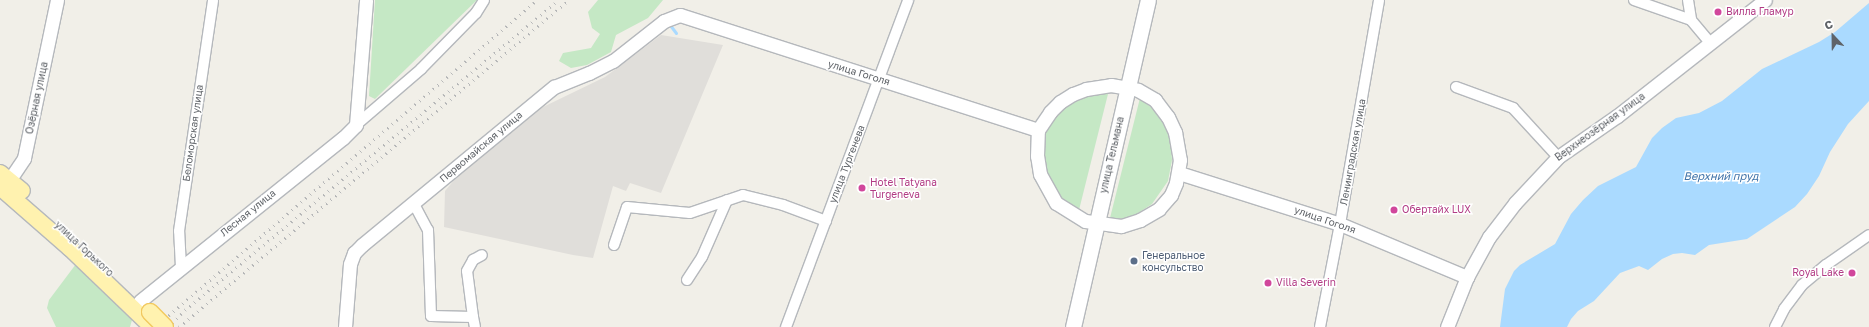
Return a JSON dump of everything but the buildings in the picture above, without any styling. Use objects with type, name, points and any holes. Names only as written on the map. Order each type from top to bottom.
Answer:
[{"type":"main road","name":"улица Тельмана","points":[[1073,327],[1148,0]]},
{"type":"main road","name":"улица Горького","points":[[3,183],[137,305],[165,327]]},
{"type":"main road","name":"улица Горького","points":[[137,305],[152,327]]},
{"type":"street","name":"Озёрная улица","points":[[3,183],[24,158],[57,0]]},
{"type":"street","name":"Беломорская улица","points":[[181,267],[179,232],[213,0]]},
{"type":"street","points":[[356,125],[366,0]]},
{"type":"street","name":"Лесная улица","points":[[137,305],[181,267],[343,138],[421,69],[476,13],[484,0]]},
{"type":"street","name":"улица Тургенева","points":[[786,327],[880,79],[908,0]]},
{"type":"street","name":"Ленинградская улица","points":[[1320,327],[1340,224],[1379,0]]},
{"type":"street","points":[[1634,0],[1691,20]]},
{"type":"street","points":[[1688,0],[1691,20],[1710,43]]},
{"type":"street","name":"Верхнеозёрная улица","points":[[1446,327],[1480,252],[1504,216],[1558,157],[1616,116],[1765,0]]},
{"type":"street","name":"улица Гоголя","points":[[680,15],[1038,130]]},
{"type":"street","name":"Первомайская улица","points":[[345,327],[350,264],[354,254],[554,87],[589,74],[613,61],[664,21],[680,15]]},
{"type":"street","points":[[1105,85],[1128,87],[1149,95],[1168,117],[1175,132],[1179,149],[1179,173],[1171,195],[1159,209],[1150,215],[1121,226],[1097,224],[1085,221],[1056,203],[1049,192],[1040,174],[1036,156],[1038,130],[1050,112],[1060,102],[1074,94],[1086,89],[1105,85]]},
{"type":"street","points":[[1456,87],[1513,108],[1558,157]]},
{"type":"street","name":"улица Гоголя","points":[[1179,173],[1340,224],[1468,277]]},
{"type":"street","points":[[614,246],[627,207],[690,213],[743,195],[783,205],[826,221]]},
{"type":"street","points":[[687,280],[702,257],[727,200]]},
{"type":"street","points":[[414,204],[428,230],[431,316],[474,322],[468,271],[474,260],[482,255]]},
{"type":"street","points":[[1775,327],[1784,309],[1802,285],[1826,265],[1869,235]]},
{"type":"shaded area","points":[[661,35],[723,45],[661,193],[630,183],[626,191],[613,186],[593,258],[444,227],[445,191],[475,155],[541,108],[605,77]]},
{"type":"green space","points":[[375,0],[477,0],[375,99],[369,96]]},
{"type":"green space","points":[[598,0],[663,0],[648,18],[616,35],[611,52],[587,65],[571,68],[559,61],[563,53],[591,48],[600,34],[592,28],[588,12]]},
{"type":"green space","points":[[1109,90],[1079,210],[1066,204],[1053,187],[1042,150],[1045,129],[1056,113],[1081,94]]},
{"type":"green space","points":[[1140,98],[1152,108],[1165,126],[1171,143],[1172,160],[1168,181],[1152,204],[1132,217],[1119,219],[1110,218]]},
{"type":"green space","points":[[76,264],[132,320],[130,327],[56,327],[47,308],[49,300]]},
{"type":"water","name":"Верхний пруд","points":[[1869,3],[1869,101],[1848,124],[1830,152],[1819,176],[1807,194],[1795,207],[1747,239],[1709,245],[1695,255],[1682,253],[1673,254],[1662,259],[1648,270],[1639,266],[1620,273],[1594,301],[1578,311],[1571,319],[1567,327],[1500,327],[1505,289],[1514,271],[1520,265],[1555,244],[1571,214],[1598,186],[1636,167],[1652,138],[1662,128],[1676,118],[1699,113],[1722,101],[1762,69],[1819,42],[1835,32]]},
{"type":"waterway","points":[[670,25],[676,33]]},
{"type":"railway","points":[[155,327],[537,0]]},
{"type":"railway","points":[[168,327],[185,310],[558,0]]},
{"type":"railway","points":[[179,327],[569,0]]},
{"type":"place","name":"Вилла Гламур","points":[[1718,12]]},
{"type":"place","name":"Hotel Tatyana Turgeneva","points":[[862,188]]},
{"type":"place","name":"Обертайх LUX","points":[[1394,210]]},
{"type":"place","name":"Генеральное консульство","points":[[1134,261]]},
{"type":"place","name":"Royal Lake","points":[[1852,273]]},
{"type":"place","name":"Villa Severin","points":[[1268,283]]}]
